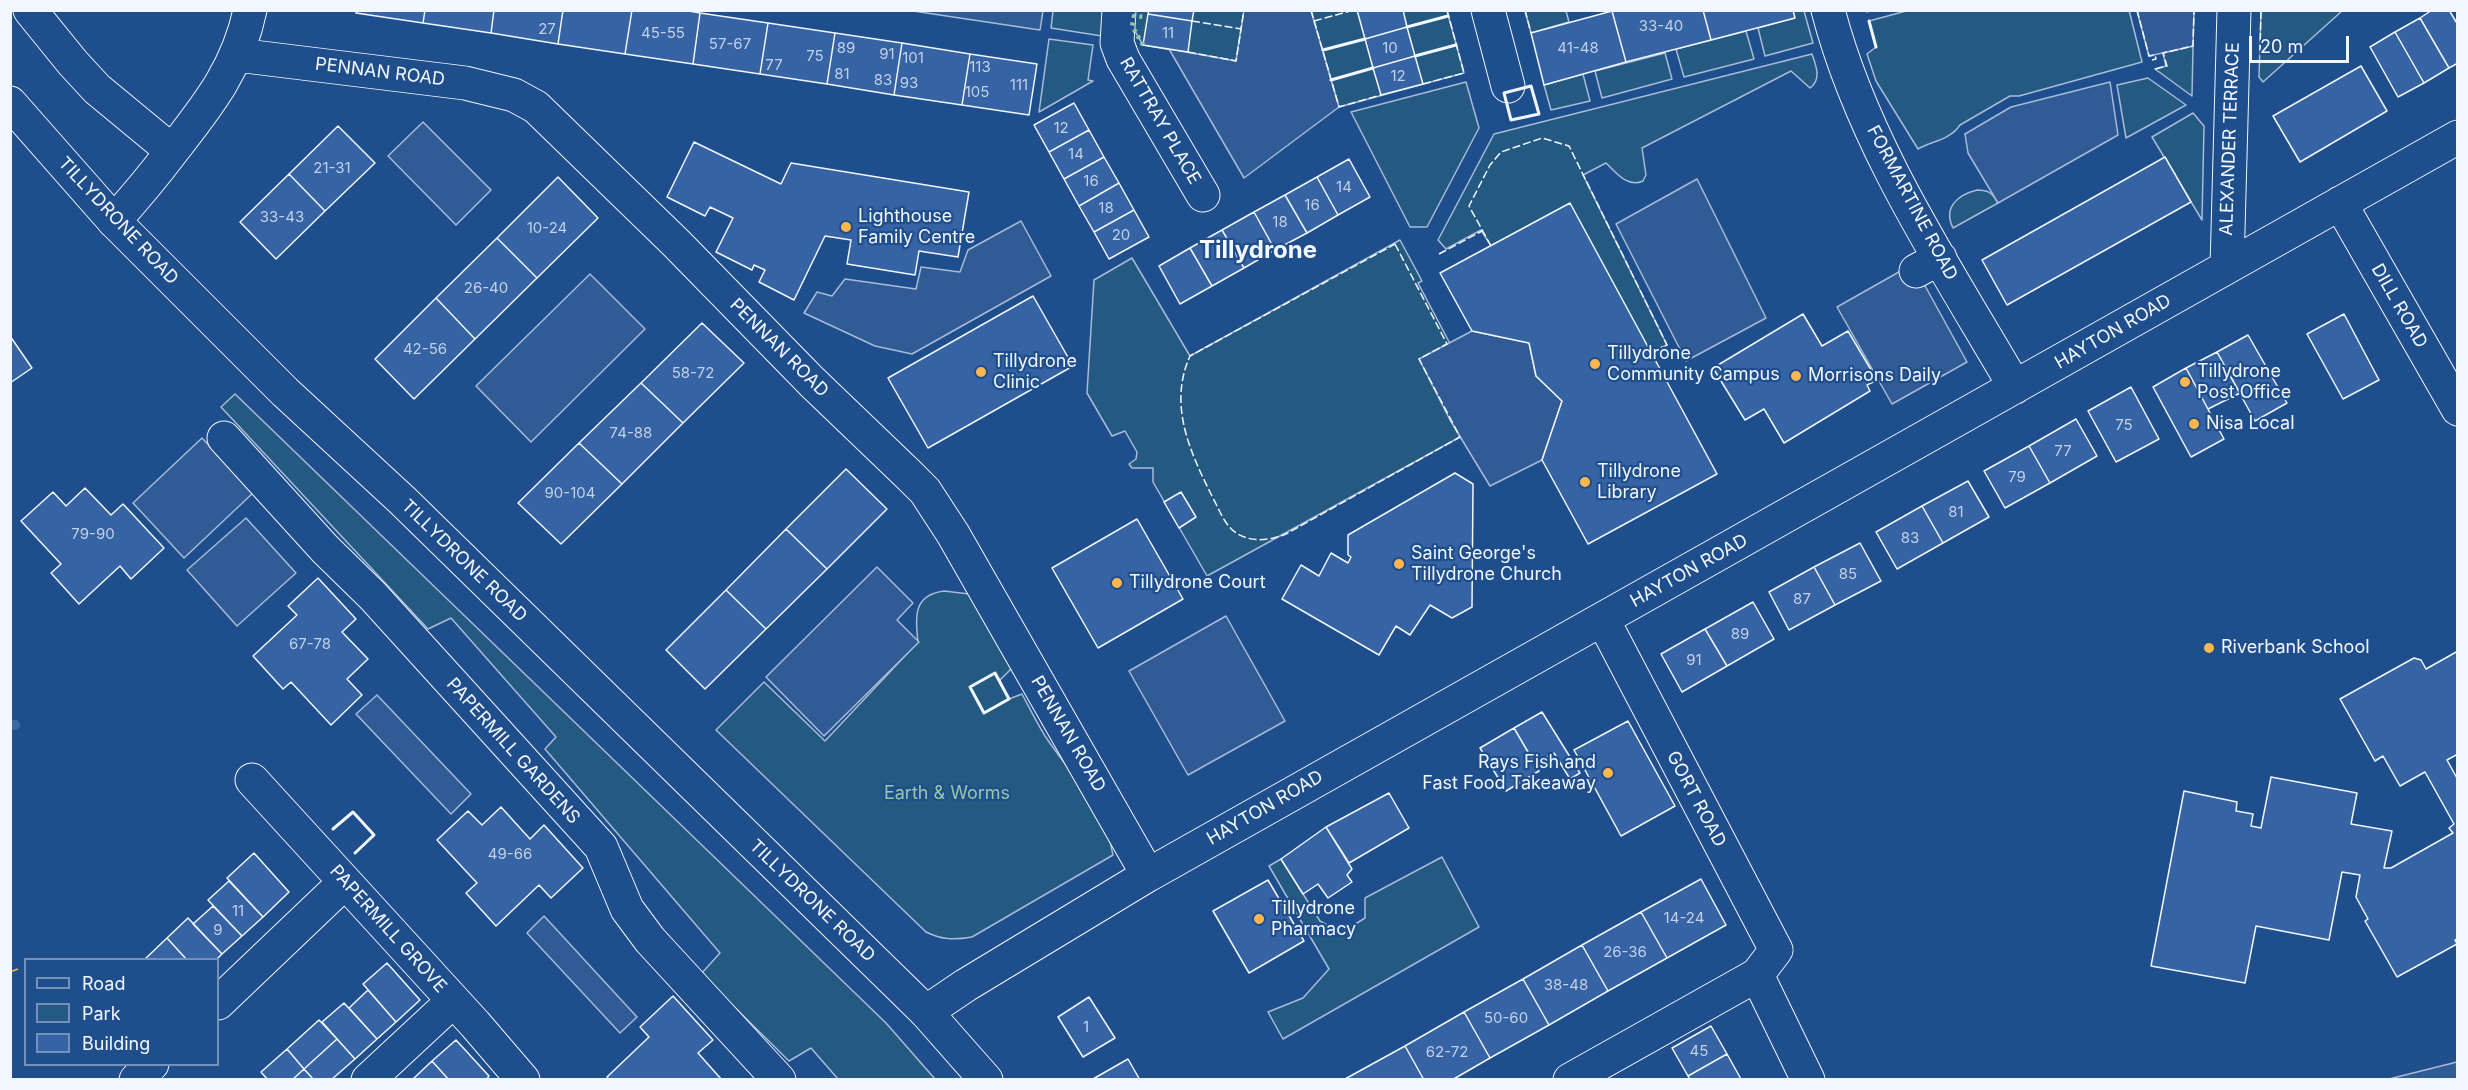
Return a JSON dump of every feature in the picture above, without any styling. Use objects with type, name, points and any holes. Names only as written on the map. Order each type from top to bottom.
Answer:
[{"type":"street","points":[[30,10],[97,89],[172,151]]},
{"type":"street","points":[[114,221],[144,188],[205,111],[237,55],[250,10]]},
{"type":"street","name":"RATTRAY PLACE","points":[[1119,10],[1117,43],[1122,59],[1203,195]]},
{"type":"street","points":[[1488,10],[1508,86]]},
{"type":"street","name":"FORMARTINE ROAD","points":[[1828,10],[1851,88],[1899,183],[1928,265],[2015,387]]},
{"type":"street","name":"ALEXANDER TERRACE","points":[[2227,267],[2234,10]]},
{"type":"street","name":"PENNAN ROAD","points":[[237,55],[465,83],[514,95],[536,107],[676,243],[812,382],[925,492],[962,548],[1148,875]]},
{"type":"street","name":"TILLYDRONE ROAD","points":[[10,103],[114,221],[285,392],[402,500],[926,1012],[986,1080]]},
{"type":"street","name":"HAYTON ROAD","points":[[926,1012],[966,985],[1148,875],[2457,137]]},
{"type":"street","name":"DILL ROAD","points":[[2340,202],[2457,409]]},
{"type":"street","name":"PAPERMILL GARDENS","points":[[224,438],[325,549],[373,596],[601,847],[627,909],[650,940],[779,1080]]},
{"type":"street","name":"GORT ROAD","points":[[1570,1080],[1757,975],[1776,950],[1603,620]]},
{"type":"street","name":"PAPERMILL GROVE","points":[[252,780],[475,1024],[522,1080]]},
{"type":"street","points":[[219,1002],[345,882]]},
{"type":"street","points":[[1757,975],[1808,1080]]},
{"type":"street","points":[[368,1080],[453,1001]]},
{"type":"street","points":[[136,1080],[151,1066]]},
{"type":"green space","points":[[1910,10],[2129,10],[2142,62],[2019,96],[2010,96],[1960,125],[1946,137],[1918,149],[1876,81],[1867,54],[1876,47],[1869,21]]},
{"type":"green space","points":[[2261,10],[2342,11],[2263,82],[2259,77]]},
{"type":"green space","points":[[1053,11],[1106,11],[1102,36],[1051,28]]},
{"type":"green space","points":[[1134,11],[1244,11],[1236,61],[1143,45],[1132,26]]},
{"type":"green space","points":[[1311,11],[1447,11],[1464,73],[1339,107]]},
{"type":"green space","points":[[1525,11],[1566,11],[1569,22],[1531,33]]},
{"type":"green space","points":[[1793,11],[1804,11],[1813,43],[1765,56],[1758,28],[1794,18]]},
{"type":"green space","points":[[1746,31],[1754,59],[1684,77],[1676,49]]},
{"type":"green space","points":[[1049,39],[1093,45],[1088,80],[1093,81],[1039,112]]},
{"type":"green space","points":[[2193,46],[2192,96],[2155,69],[2166,66],[2163,53]]},
{"type":"green space","points":[[1665,53],[1672,79],[1602,98],[1595,71]]},
{"type":"green space","points":[[1812,54],[1817,76],[1810,88],[1791,71],[1642,148],[1646,175],[1643,181],[1632,183],[1627,181],[1606,163],[1583,175],[1667,345],[1651,352],[1491,246],[1481,230],[1446,249],[1438,240],[1494,134]]},
{"type":"green space","points":[[1583,74],[1590,101],[1551,110],[1544,85]]},
{"type":"green space","points":[[2148,78],[2186,105],[2126,138],[2117,85]]},
{"type":"green space","points":[[1466,82],[1479,128],[1427,227],[1410,227],[1351,112]]},
{"type":"green space","points":[[2193,113],[2204,126],[2202,220],[2152,137]]},
{"type":"green space","points":[[1977,190],[1990,193],[1998,203],[1953,228],[1950,214],[1954,203],[1963,195]]},
{"type":"green space","points":[[1400,240],[1422,281],[1418,283],[1455,353],[1426,370],[1460,437],[1207,576],[1153,482],[1153,468],[1132,468],[1129,464],[1136,459],[1137,452],[1125,431],[1112,436],[1087,393],[1094,280],[1132,258],[1190,356]]},
{"type":"green space","points":[[235,394],[886,1023],[935,1079],[838,1079],[811,1048],[789,1061],[701,974],[720,953],[545,749],[556,737],[451,618],[428,629],[221,407]]},
{"type":"green space","name":"Earth & Worms","points":[[944,591],[969,594],[1012,668],[999,681],[1009,699],[1022,694],[1047,739],[1096,808],[1113,855],[972,937],[954,939],[938,937],[926,932],[716,730],[764,682],[825,741],[918,642],[916,624],[921,602],[934,593]]},
{"type":"green space","points":[[1442,857],[1479,927],[1283,1039],[1268,1012],[1303,998],[1329,969],[1269,866],[1281,859],[1320,921],[1341,933],[1365,918],[1365,898]]},
{"type":"shaded area","points":[[1244,10],[1311,11],[1339,107],[1244,178],[1169,49],[1236,61]]},
{"type":"shaded area","points":[[913,11],[1043,11],[1040,30]]},
{"type":"shaded area","points":[[2137,11],[2194,11],[2193,46],[2149,56]]},
{"type":"shaded area","points":[[2110,82],[2118,135],[1998,203],[1968,153],[1965,134],[2011,107]]},
{"type":"shaded area","points":[[423,122],[491,190],[456,225],[388,156]]},
{"type":"shaded area","points":[[1697,179],[1766,318],[1686,361],[1616,224]]},
{"type":"shaded area","points":[[1021,221],[1051,276],[912,354],[875,346],[804,313],[817,292],[832,296],[845,279],[916,289],[921,267],[960,272],[968,250]]},
{"type":"shaded area","points":[[1913,264],[1967,362],[1892,404],[1837,307]]},
{"type":"shaded area","points":[[590,274],[645,329],[531,442],[476,386]]},
{"type":"shaded area","points":[[1472,331],[1529,343],[1536,376],[1562,401],[1542,460],[1490,486],[1450,420],[1419,359]]},
{"type":"shaded area","points":[[202,438],[253,493],[184,558],[133,503]]},
{"type":"shaded area","points":[[246,518],[296,573],[237,626],[187,570]]},
{"type":"shaded area","points":[[877,567],[913,603],[897,620],[919,642],[824,736],[766,677]]},
{"type":"shaded area","points":[[1226,616],[1285,721],[1188,775],[1129,671]]},
{"type":"shaded area","points":[[377,695],[471,794],[451,814],[356,714]]},
{"type":"shaded area","points":[[544,916],[637,1017],[620,1033],[527,933]]},
{"type":"shaded area","points":[[2457,1062],[2457,1079],[2389,1079]]},
{"type":"building","points":[[356,10],[425,10],[423,23],[356,13]]},
{"type":"building","points":[[425,10],[494,10],[491,33],[423,23]]},
{"type":"building","points":[[494,10],[563,10],[558,44],[491,33]]},
{"type":"building","points":[[563,10],[632,10],[625,54],[558,44]]},
{"type":"building","points":[[632,10],[684,10],[700,13],[693,64],[625,54]]},
{"type":"building","points":[[1149,10],[1194,10],[1192,21],[1148,14]]},
{"type":"building","points":[[1357,10],[1403,10],[1407,27],[1365,39]]},
{"type":"building","points":[[1703,10],[1793,10],[1795,18],[1711,40]]},
{"type":"building","points":[[1703,10],[1711,40],[1626,62],[1612,11]]},
{"type":"building","points":[[2432,10],[2449,10],[2458,25],[2458,63],[2449,68],[2420,18]]},
{"type":"building","points":[[1612,11],[1626,62],[1544,85],[1531,33]]},
{"type":"building","points":[[700,13],[768,23],[760,74],[693,64]]},
{"type":"building","points":[[1148,14],[1192,21],[1188,52],[1143,45]]},
{"type":"building","points":[[2420,18],[2449,68],[2424,83],[2395,32]]},
{"type":"building","points":[[768,23],[835,33],[827,84],[760,74]]},
{"type":"building","points":[[1407,27],[1415,56],[1373,68],[1365,39]]},
{"type":"building","points":[[2395,32],[2424,83],[2398,97],[2370,47]]},
{"type":"building","points":[[835,33],[902,43],[894,95],[827,84]]},
{"type":"building","points":[[902,43],[970,54],[962,105],[894,95]]},
{"type":"building","points":[[970,54],[1037,64],[1029,115],[962,105]]},
{"type":"building","points":[[1415,56],[1423,84],[1381,95],[1373,68]]},
{"type":"building","points":[[2361,66],[2387,111],[2300,162],[2273,116]]},
{"type":"building","points":[[1074,103],[1089,130],[1049,152],[1034,125]]},
{"type":"building","points":[[338,126],[375,163],[325,211],[289,174]]},
{"type":"building","points":[[1089,130],[1104,157],[1064,179],[1049,152]]},
{"type":"building","name":"Lighthouse Family Centre","points":[[694,142],[781,184],[791,163],[969,192],[958,257],[919,251],[915,275],[847,264],[851,240],[825,236],[794,300],[759,282],[765,270],[754,265],[752,270],[716,252],[733,218],[710,207],[705,216],[667,197]]},
{"type":"building","points":[[1104,157],[1119,183],[1079,206],[1064,179]]},
{"type":"building","points":[[2165,157],[2191,202],[2007,305],[1982,260]]},
{"type":"building","points":[[1349,159],[1370,197],[1338,215],[1317,177]]},
{"type":"building","points":[[289,174],[325,211],[276,259],[240,222]]},
{"type":"building","points":[[558,177],[598,218],[537,278],[497,238]]},
{"type":"building","points":[[1317,177],[1338,215],[1307,233],[1285,195]]},
{"type":"building","points":[[1119,183],[1134,210],[1094,232],[1079,206]]},
{"type":"building","points":[[1285,195],[1307,233],[1275,250],[1254,212]]},
{"type":"building","name":"Tillydrone Community Campus","points":[[1570,203],[1717,474],[1588,544],[1542,460],[1562,401],[1536,376],[1529,343],[1472,331],[1440,273]]},
{"type":"building","points":[[1134,210],[1149,237],[1109,259],[1094,232]]},
{"type":"building","points":[[1254,212],[1275,250],[1244,268],[1222,230]]},
{"type":"building","points":[[1222,230],[1244,268],[1212,286],[1190,248]]},
{"type":"building","points":[[497,238],[537,278],[475,339],[436,298]]},
{"type":"building","points":[[1190,248],[1212,286],[1180,304],[1159,266]]},
{"type":"building","name":"Tillydrone Clinic","points":[[1033,296],[1073,366],[928,448],[888,378]]},
{"type":"building","points":[[436,298],[475,339],[414,399],[375,359]]},
{"type":"building","name":"Morrisons Daily","points":[[1803,314],[1822,346],[1848,331],[1877,380],[1867,385],[1870,391],[1784,443],[1764,409],[1745,420],[1713,368]]},
{"type":"building","points":[[2344,314],[2379,380],[2343,399],[2307,334]]},
{"type":"building","points":[[702,323],[744,363],[683,423],[641,383]]},
{"type":"building","points":[[2248,335],[2287,403],[2255,421],[2217,352]]},
{"type":"building","points":[[10,336],[32,368],[10,383]]},
{"type":"building","points":[[2217,352],[2240,393],[2208,409],[2186,368]]},
{"type":"building","name":"Nisa Local","points":[[2186,368],[2224,439],[2191,457],[2153,387]]},
{"type":"building","points":[[641,383],[683,423],[622,484],[579,443]]},
{"type":"building","points":[[2131,387],[2159,439],[2116,462],[2088,411]]},
{"type":"building","points":[[2076,419],[2097,456],[2050,483],[2029,446]]},
{"type":"building","points":[[579,443],[622,484],[561,544],[518,503]]},
{"type":"building","points":[[2029,446],[2050,483],[2005,508],[1984,471]]},
{"type":"building","points":[[846,469],[887,509],[827,569],[786,529]]},
{"type":"building","name":"Saint George's Tillydrone Church","points":[[1455,473],[1473,484],[1472,607],[1452,618],[1430,605],[1410,635],[1396,626],[1379,655],[1282,599],[1301,565],[1319,576],[1331,553],[1348,563],[1351,557],[1348,555],[1348,535]]},
{"type":"building","points":[[1968,481],[1989,517],[1943,543],[1922,506]]},
{"type":"building","points":[[85,488],[111,515],[123,504],[164,548],[131,579],[120,566],[79,604],[51,573],[61,564],[21,521],[53,492],[66,506]]},
{"type":"building","points":[[1181,492],[1196,517],[1179,528],[1164,502]]},
{"type":"building","points":[[1922,506],[1943,543],[1897,569],[1876,532]]},
{"type":"building","name":"Tillydrone Court","points":[[1137,519],[1183,599],[1098,648],[1052,568]]},
{"type":"building","points":[[786,529],[827,569],[766,629],[726,590]]},
{"type":"building","points":[[1860,543],[1881,581],[1835,605],[1814,567]]},
{"type":"building","points":[[1814,567],[1835,605],[1789,630],[1769,592]]},
{"type":"building","points":[[318,578],[356,619],[342,632],[368,659],[347,679],[362,695],[331,725],[291,682],[283,689],[253,656],[297,615],[288,606]]},
{"type":"building","points":[[726,590],[766,629],[705,689],[666,650]]},
{"type":"building","points":[[1753,602],[1774,639],[1727,666],[1705,629]]},
{"type":"building","points":[[1705,629],[1727,666],[1682,692],[1661,654]]},
{"type":"building","points":[[2458,651],[2458,754],[2447,760],[2458,780],[2458,938],[2455,940],[2457,944],[2397,977],[2365,921],[2368,919],[2356,897],[2360,875],[2342,872],[2329,940],[2256,926],[2245,983],[2151,966],[2184,791],[2237,802],[2236,811],[2253,814],[2251,826],[2261,828],[2271,777],[2357,793],[2351,824],[2392,831],[2384,868],[2391,868],[2453,833],[2449,828],[2454,824],[2425,772],[2400,786],[2383,756],[2375,761],[2340,699],[2414,658],[2421,660],[2426,669]]},
{"type":"building","points":[[1542,712],[1580,773],[1570,779],[1554,753],[1535,764],[1514,728]]},
{"type":"building","points":[[1628,721],[1675,806],[1621,836],[1574,750]]},
{"type":"building","points":[[1514,728],[1539,771],[1506,791],[1480,748]]},
{"type":"building","points":[[1389,793],[1409,828],[1349,863],[1326,827]]},
{"type":"building","points":[[501,807],[530,839],[544,825],[583,868],[551,898],[539,885],[496,926],[466,893],[477,883],[437,840],[468,811],[482,825]]},
{"type":"building","points":[[1326,827],[1352,869],[1347,875],[1352,882],[1328,898],[1318,884],[1303,894],[1281,859]]},
{"type":"building","points":[[254,853],[289,892],[263,917],[227,878]]},
{"type":"building","points":[[1701,879],[1726,925],[1667,958],[1641,912]]},
{"type":"building","points":[[1268,880],[1304,941],[1249,973],[1213,911]]},
{"type":"building","points":[[229,881],[263,917],[242,936],[208,900]]},
{"type":"building","points":[[213,906],[242,936],[222,954],[193,924]]},
{"type":"building","points":[[1641,912],[1667,958],[1608,991],[1582,945]]},
{"type":"building","points":[[188,918],[222,954],[218,958],[185,958],[167,938]]},
{"type":"building","points":[[167,938],[185,958],[146,958]]},
{"type":"building","points":[[1582,945],[1608,991],[1549,1025],[1523,979]]},
{"type":"building","points":[[387,963],[420,1000],[396,1022],[363,984]]},
{"type":"building","points":[[1523,979],[1549,1025],[1490,1058],[1464,1012]]},
{"type":"building","points":[[368,990],[396,1022],[377,1039],[349,1008]]},
{"type":"building","points":[[673,996],[713,1040],[698,1053],[722,1080],[610,1080],[607,1077],[649,1037],[640,1027]]},
{"type":"building","points":[[1089,997],[1115,1038],[1083,1057],[1058,1017]]},
{"type":"building","points":[[344,1003],[377,1039],[355,1059],[322,1022]]},
{"type":"building","points":[[1464,1012],[1490,1058],[1452,1080],[1424,1080],[1405,1046]]},
{"type":"building","points":[[319,1020],[337,1039],[304,1069],[287,1049]]},
{"type":"building","points":[[1711,1026],[1727,1054],[1688,1076],[1672,1048]]},
{"type":"building","points":[[337,1039],[355,1059],[331,1080],[314,1080],[304,1069]]},
{"type":"building","points":[[456,1040],[489,1076],[486,1080],[449,1080],[432,1061]]},
{"type":"building","points":[[1405,1046],[1424,1080],[1345,1079]]},
{"type":"building","points":[[287,1049],[304,1069],[292,1080],[268,1080],[261,1072]]},
{"type":"building","points":[[1727,1054],[1741,1079],[1690,1080],[1688,1076]]},
{"type":"building","points":[[1128,1059],[1140,1080],[1093,1079]]},
{"type":"building","points":[[432,1061],[449,1080],[413,1080],[413,1079]]},
{"type":"building","points":[[304,1069],[314,1080],[292,1080]]},
{"type":"waterway","points":[[10,725],[15,725]]},
{"type":"hedge","points":[[1143,45],[1132,26],[1134,16],[1144,17]]},
{"type":"fence","points":[[1188,52],[1236,61],[1244,10]]},
{"type":"fence","points":[[1311,10],[1339,107],[1381,95]]},
{"type":"fence","points":[[1314,21],[1354,10]]},
{"type":"fence","points":[[1423,84],[1464,73],[1447,10]]},
{"type":"fence","points":[[1525,10],[1531,33]]},
{"type":"fence","points":[[2137,10],[2149,56],[2155,55],[2156,59],[2152,60]]},
{"type":"fence","points":[[2155,69],[2167,66],[2163,53],[2193,46],[2194,10]]},
{"type":"fence","points":[[2260,52],[2261,10]]},
{"type":"fence","points":[[1192,21],[1241,29]]},
{"type":"fence","points":[[1491,246],[1469,206],[1490,165],[1501,152],[1542,138],[1569,146],[1667,345],[1651,352]]},
{"type":"fence","points":[[1439,254],[1482,231]]},
{"type":"fence","points":[[1395,244],[1447,344],[1419,359],[1460,437],[1286,534],[1262,540],[1250,539],[1238,534],[1229,527],[1220,512],[1196,462],[1184,428],[1181,392],[1190,356],[1395,244]]},
{"type":"wall","points":[[1407,27],[1448,16]]},
{"type":"wall","points":[[1869,21],[1876,47]]},
{"type":"wall","points":[[1323,50],[1365,39]]},
{"type":"wall","points":[[1415,56],[1456,45]]},
{"type":"wall","points":[[1331,80],[1373,68]]},
{"type":"wall","points":[[1531,86],[1539,114],[1511,120],[1504,93],[1531,86]]},
{"type":"wall","points":[[995,673],[1009,699],[984,713],[970,687],[995,673]]},
{"type":"wall","points":[[333,829],[353,812],[374,835],[355,853]]},
{"type":"power","points":[[10,972],[18,969]]},
{"type":"place","name":"Lighthouse Family Centre","points":[[846,227]]},
{"type":"place","name":"Tillydrone Community Campus","points":[[1595,364]]},
{"type":"place","name":"Tillydrone Clinic","points":[[981,372]]},
{"type":"place","name":"Morrisons Daily","points":[[1796,376]]},
{"type":"place","name":"Tillydrone Post Office","points":[[2185,382]]},
{"type":"place","name":"Nisa Local","points":[[2194,424]]},
{"type":"place","name":"Tillydrone Library","points":[[1585,482]]},
{"type":"place","name":"Saint George's Tillydrone Church","points":[[1399,564]]},
{"type":"place","name":"Tillydrone Court","points":[[1117,583]]},
{"type":"place","name":"Riverbank School","points":[[2209,648]]},
{"type":"place","name":"Rays Fish and Fast Food Takeaway","points":[[1608,773]]},
{"type":"place","name":"Tillydrone Pharmacy","points":[[1259,919]]},
{"type":"district","name":"Tillydrone","points":[[1258,251]]}]
